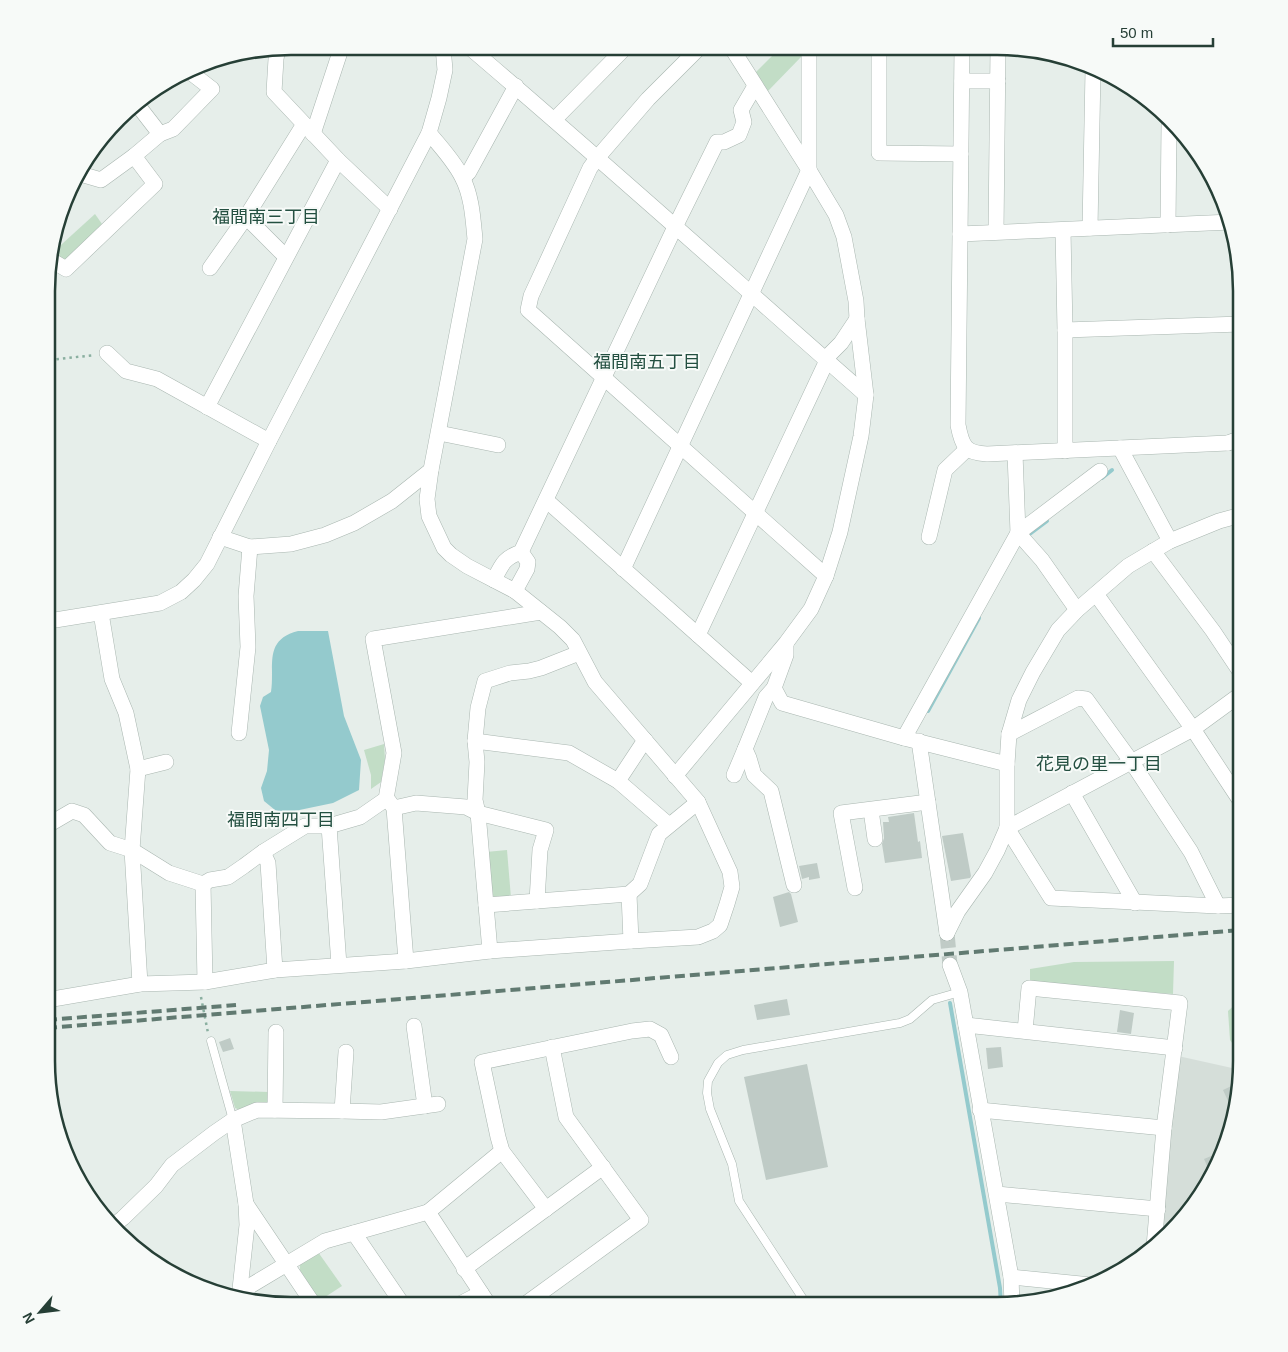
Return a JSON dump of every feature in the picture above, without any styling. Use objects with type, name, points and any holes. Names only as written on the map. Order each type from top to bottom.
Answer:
[{"type":"street","points":[[210,268],[308,129],[338,55]]},
{"type":"street","points":[[55,620],[160,603],[180,592],[194,580],[206,564],[429,133],[445,70],[444,55]]},
{"type":"street","points":[[479,55],[598,157],[866,395]]},
{"type":"street","points":[[554,120],[618,55]]},
{"type":"street","points":[[692,55],[648,99],[590,168],[531,296],[528,310],[826,576]]},
{"type":"street","points":[[675,776],[786,643],[810,609],[826,576],[840,532],[862,436],[866,395],[856,301],[844,237],[836,215],[810,170],[735,55]]},
{"type":"street","points":[[623,569],[810,170],[810,55]]},
{"type":"street","points":[[879,55],[879,153],[961,154]]},
{"type":"street","points":[[962,55],[958,425],[961,439],[967,449],[975,454],[1015,453],[1233,440]]},
{"type":"street","points":[[996,232],[998,55]]},
{"type":"street","points":[[277,56],[274,92],[338,160],[390,210]]},
{"type":"street","points":[[86,175],[101,180],[160,134],[173,129],[212,89],[194,75]]},
{"type":"street","points":[[1090,228],[1093,75]]},
{"type":"street","points":[[962,81],[998,81]]},
{"type":"street","points":[[463,178],[469,172],[516,86]]},
{"type":"street","points":[[494,580],[505,560],[521,552],[717,142],[724,142],[739,135],[744,122],[741,110],[755,86]]},
{"type":"street","points":[[141,109],[160,134]]},
{"type":"street","points":[[1168,225],[1169,129]]},
{"type":"street","points":[[55,999],[140,984],[206,982],[275,970],[406,961],[490,951],[631,940],[698,937],[720,925],[732,887],[730,872],[698,802],[595,682],[573,640],[560,627],[515,591],[450,555],[444,548],[429,516],[427,499],[475,239],[471,202],[463,178],[446,152],[429,133]]},
{"type":"street","points":[[57,263],[66,269],[154,184],[134,156]]},
{"type":"street","points":[[207,407],[338,160]]},
{"type":"street","points":[[246,217],[286,257]]},
{"type":"street","points":[[960,234],[1222,222]]},
{"type":"street","points":[[1063,230],[1065,451]]},
{"type":"street","points":[[698,635],[830,354],[841,343],[857,319]]},
{"type":"street","points":[[1065,330],[1233,324]]},
{"type":"street","points":[[107,353],[126,370],[157,379],[268,441]]},
{"type":"street","points":[[439,432],[498,445]]},
{"type":"street","points":[[1120,448],[1170,541]]},
{"type":"street","points":[[929,537],[946,470],[967,449]]},
{"type":"street","points":[[1015,453],[1018,533],[1042,560],[1077,610]]},
{"type":"street","points":[[220,537],[250,547],[291,544],[324,535],[354,523],[392,501],[432,470]]},
{"type":"street","points":[[1100,471],[1018,533],[912,740],[928,802],[947,933],[958,911],[985,873],[1007,828],[1009,734],[1019,700],[1058,630],[1077,610],[1128,566],[1170,541],[1233,517]]},
{"type":"street","points":[[546,500],[752,683]]},
{"type":"street","points":[[239,733],[248,647],[246,596],[250,547]]},
{"type":"street","points":[[1153,551],[1233,661]]},
{"type":"street","points":[[515,591],[527,569],[528,562],[521,552]]},
{"type":"street","points":[[1096,594],[1193,729],[1233,790]]},
{"type":"street","points":[[406,961],[390,803],[394,753],[373,639],[541,612]]},
{"type":"street","points":[[100,613],[112,679],[126,713],[138,769],[132,850],[140,984]]},
{"type":"street","points":[[734,776],[766,697],[774,688],[786,655],[786,643]]},
{"type":"street","points":[[490,951],[478,813],[475,800],[477,762],[475,741],[478,708],[485,681],[510,673],[541,668],[579,653]]},
{"type":"street","points":[[774,688],[782,703],[912,740],[1007,764]]},
{"type":"street","points":[[1009,734],[1078,698],[1086,699],[1131,761],[1191,852],[1218,906]]},
{"type":"street","points":[[1007,828],[1193,729],[1233,700]]},
{"type":"street","points":[[618,781],[645,740]]},
{"type":"street","points":[[475,741],[569,752],[618,781],[669,825]]},
{"type":"street","points":[[745,749],[750,758],[754,775],[771,791],[794,885]]},
{"type":"street","points":[[138,769],[166,762]]},
{"type":"street","points":[[1072,793],[1135,903]]},
{"type":"street","points":[[486,905],[629,894],[640,884],[659,834],[698,802]]},
{"type":"street","points":[[855,888],[841,814],[928,802]]},
{"type":"street","points":[[55,821],[72,811],[84,815],[110,843],[132,850],[169,873],[203,884],[210,880],[228,877],[305,826],[329,826],[360,817],[390,803],[416,803],[466,808],[478,813],[546,830],[540,850],[537,901]]},
{"type":"street","points":[[871,810],[875,839]]},
{"type":"street","points":[[329,826],[339,965]]},
{"type":"street","points":[[1007,828],[1051,898],[1135,903],[1233,905]]},
{"type":"street","points":[[264,852],[268,863],[275,970]]},
{"type":"street","points":[[203,884],[206,982]]},
{"type":"street","points":[[629,894],[631,940]]},
{"type":"street","points":[[950,965],[960,992],[1011,1277],[1012,1296]]},
{"type":"street","points":[[1025,1031],[1029,988],[1180,1004],[1164,1128],[1155,1237]]},
{"type":"street","points":[[966,1025],[1175,1048]]},
{"type":"street","points":[[118,1222],[156,1186],[172,1165],[233,1120],[257,1110],[380,1112],[431,1105],[414,1026]]},
{"type":"street","points":[[546,1209],[502,1151],[482,1062],[632,1031],[650,1029],[661,1035],[671,1057]]},
{"type":"street","points":[[275,1110],[276,1032]]},
{"type":"street","points":[[535,1297],[641,1220],[566,1117],[552,1048]]},
{"type":"street","points":[[342,1111],[346,1052]]},
{"type":"street","points":[[980,1110],[1164,1128]]},
{"type":"street","points":[[233,1120],[246,1204],[247,1225],[240,1291]]},
{"type":"street","points":[[245,1292],[324,1241],[428,1212],[502,1151]]},
{"type":"street","points":[[464,1269],[603,1167]]},
{"type":"street","points":[[996,1194],[1158,1209]]},
{"type":"street","points":[[246,1204],[309,1297]]},
{"type":"street","points":[[428,1212],[484,1297]]},
{"type":"street","points":[[354,1233],[397,1297]]},
{"type":"street","points":[[1011,1277],[1075,1283]]},
{"type":"lane","points":[[802,1297],[739,1200],[732,1164],[710,1110],[707,1093],[708,1081],[718,1062],[727,1055],[743,1050],[900,1023],[910,1020],[932,1000],[960,992]]},
{"type":"lane","points":[[211,1041],[233,1120]]},
{"type":"path","points":[[55,359],[107,353]]},
{"type":"path","points":[[206,982],[200,992],[207,1031],[211,1041]]},
{"type":"shaded area","points":[[1178,1056],[1233,1068],[1231,1092],[1225,1122],[1209,1166],[1184,1205],[1160,1232]]},
{"type":"green space","points":[[773,55],[802,55],[768,91],[756,72]]},
{"type":"green space","points":[[95,214],[102,224],[63,261],[57,258],[60,246]]},
{"type":"green space","points":[[384,744],[385,759],[381,782],[371,789],[371,775],[364,750]]},
{"type":"green space","points":[[507,850],[511,898],[496,899],[491,893],[486,852]]},
{"type":"green space","points":[[1174,961],[1173,994],[1030,983],[1030,969],[1074,962]]},
{"type":"green space","points":[[1233,1006],[1233,1044],[1230,1040],[1228,1011]]},
{"type":"green space","points":[[230,1091],[269,1092],[269,1103],[240,1110],[235,1108]]},
{"type":"green space","points":[[318,1252],[342,1286],[325,1297],[317,1297],[300,1270],[300,1263]]},
{"type":"water","points":[[298,631],[328,631],[344,716],[361,760],[359,790],[333,803],[285,813],[275,810],[264,801],[261,788],[267,771],[269,750],[260,706],[263,697],[271,692],[275,647],[287,635]]},
{"type":"building","points":[[914,813],[922,858],[885,863],[882,844],[884,838],[883,822],[889,822],[888,817]]},
{"type":"building","points":[[963,833],[971,876],[970,878],[951,881],[942,836]]},
{"type":"building","points":[[817,863],[820,878],[809,880],[809,877],[802,879],[799,866]]},
{"type":"building","points":[[789,892],[798,922],[780,927],[773,897]]},
{"type":"building","points":[[787,999],[790,1015],[757,1020],[754,1005]]},
{"type":"building","points":[[1120,1010],[1134,1013],[1131,1034],[1117,1032]]},
{"type":"building","points":[[230,1038],[234,1049],[223,1052],[219,1042]]},
{"type":"building","points":[[1001,1047],[1003,1067],[988,1069],[986,1048]]},
{"type":"building","points":[[807,1064],[828,1167],[766,1180],[744,1077]]},
{"type":"building","points":[[1231,1086],[1229,1103],[1223,1090]]},
{"type":"building","points":[[1214,1155],[1208,1168],[1204,1159]]},
{"type":"waterway","points":[[1102,478],[1112,470]]},
{"type":"waterway","points":[[1027,536],[1047,521]]},
{"type":"waterway","points":[[928,711],[979,618]]},
{"type":"waterway","points":[[950,1003],[1001,1297]]},
{"type":"tunnel","points":[[947,933],[950,965]]},
{"type":"railway","points":[[55,1027],[1233,931]]},
{"type":"railway","points":[[55,1019],[236,1005]]},
{"type":"district","name":"福間南三丁目","points":[[266,217]]},
{"type":"district","name":"福間南五丁目","points":[[647,362]]},
{"type":"district","name":"花見の里一丁目","points":[[1099,764]]},
{"type":"district","name":"福間南四丁目","points":[[281,820]]}]
